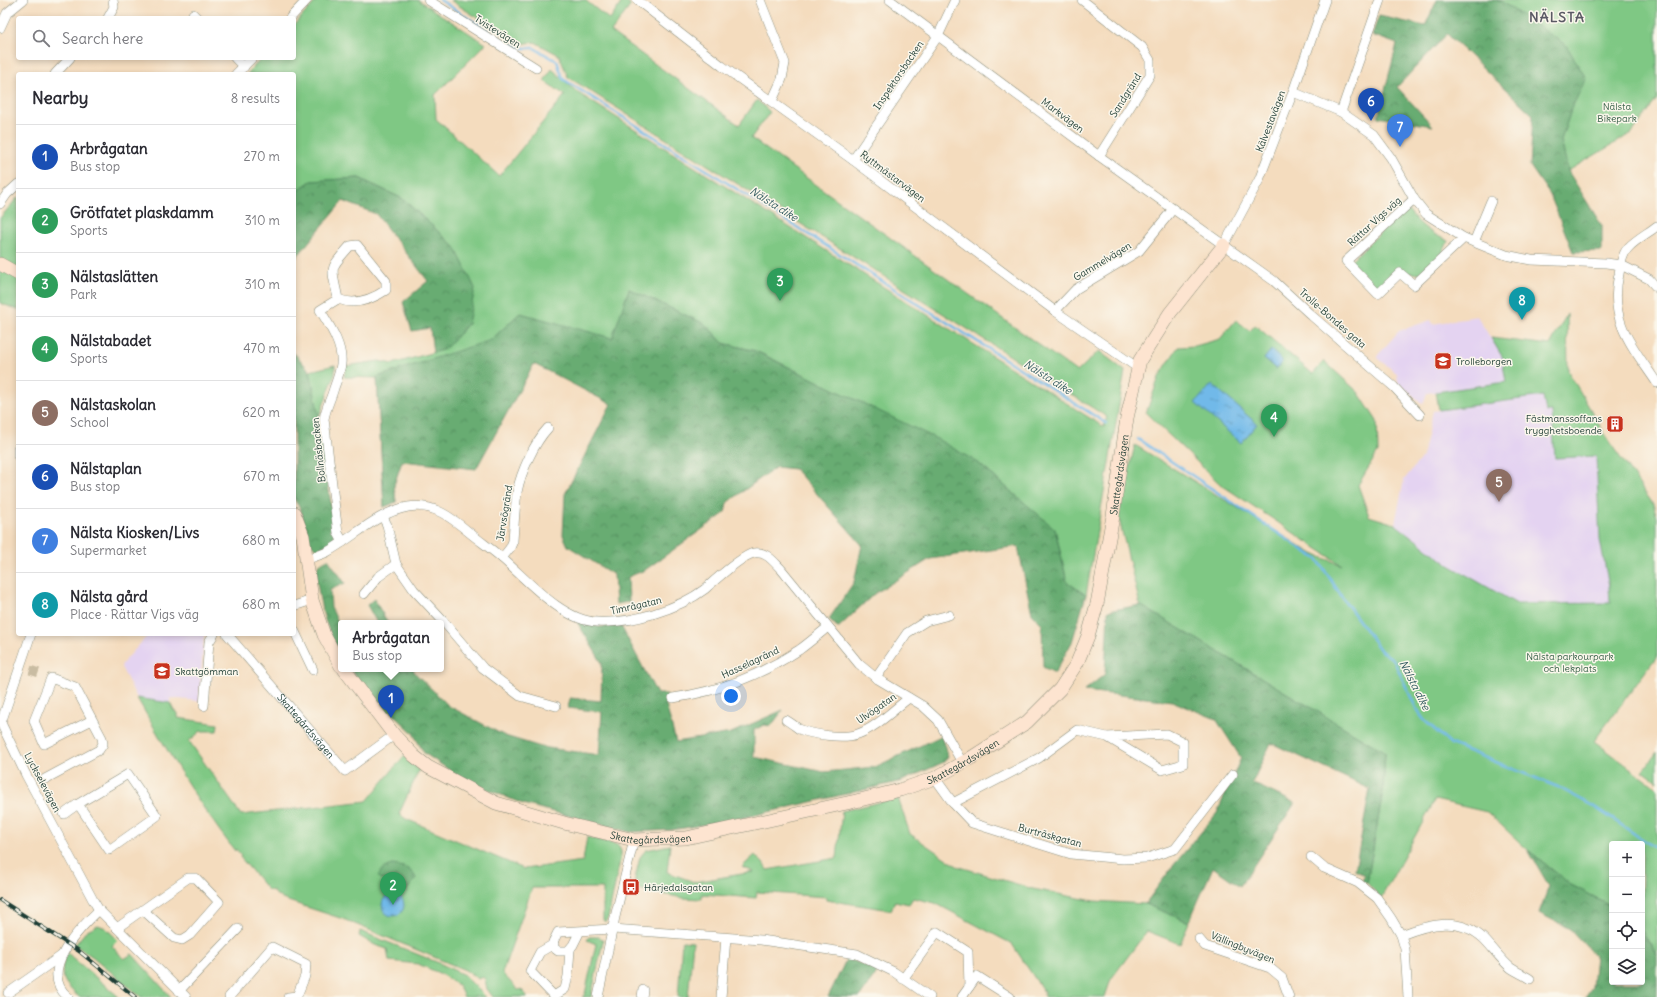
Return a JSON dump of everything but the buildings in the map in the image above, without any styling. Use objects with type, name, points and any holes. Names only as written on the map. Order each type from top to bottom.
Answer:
[{"type":"street","points":[[0,28],[7,13],[23,0]]},
{"type":"street","points":[[109,16],[114,7],[113,0]]},
{"type":"street","points":[[292,16],[307,0]]},
{"type":"street","name":"Tvistevägen","points":[[428,0],[536,68]]},
{"type":"street","name":"Ryttmästarvägen","points":[[637,0],[722,66],[853,160],[1055,311],[1138,368]]},
{"type":"street","points":[[760,0],[785,63],[782,79],[772,101]]},
{"type":"street","name":"Markvägen","points":[[890,0],[1099,156],[1224,245]]},
{"type":"street","name":"Inspektorsbacken","points":[[853,160],[938,36],[955,0]]},
{"type":"street","name":"Sandgränd","points":[[1082,0],[1142,47],[1150,60],[1150,75],[1099,156]]},
{"type":"street","name":"Kälvestavägen","points":[[1224,245],[1259,180],[1293,92],[1325,0]]},
{"type":"street","points":[[1341,112],[1380,0]]},
{"type":"street","points":[[57,72],[68,60]]},
{"type":"street","points":[[238,60],[244,67]]},
{"type":"street","points":[[238,72],[250,60]]},
{"type":"street","name":"Rättar Vigs väg","points":[[1293,92],[1341,112],[1374,135],[1391,158],[1414,199],[1426,214],[1464,238],[1506,255],[1531,260],[1621,265],[1649,279],[1657,288]]},
{"type":"street","points":[[0,204],[3,191],[16,185]]},
{"type":"street","name":"Rättar Vigs väg","points":[[1414,199],[1346,261],[1378,294],[1400,272],[1414,285],[1464,238]]},
{"type":"street","points":[[1474,242],[1491,201]]},
{"type":"street","name":"Gammelvägen","points":[[1055,311],[1076,289],[1139,251],[1174,209]]},
{"type":"street","points":[[1657,226],[1627,249],[1621,265],[1616,288],[1617,311],[1625,335],[1657,383]]},
{"type":"street","points":[[357,245],[386,281],[386,290],[378,296],[358,303],[347,303],[338,299],[332,272],[334,264],[350,246],[357,245]]},
{"type":"street","name":"Skattegårdsvägen","points":[[346,672],[394,735],[414,756],[428,767],[496,803],[564,823],[634,840],[686,838],[856,801],[900,790],[935,778],[963,764],[1027,722],[1060,689],[1077,663],[1088,636],[1097,604],[1113,516],[1127,418],[1138,368],[1145,351],[1170,313],[1224,245]]},
{"type":"street","name":"Trolle-Bondes gata","points":[[1224,245],[1274,281],[1394,387],[1420,415]]},
{"type":"street","points":[[0,264],[16,273]]},
{"type":"street","name":"Bollnäsbacken","points":[[338,299],[320,310],[332,330],[339,349],[341,362],[334,389],[326,407],[324,419],[338,533],[343,542]]},
{"type":"street","name":"Järvsögränd","points":[[502,558],[510,548],[513,541],[517,491],[523,473],[540,436],[548,428]]},
{"type":"street","name":"Timrågatan","points":[[307,560],[326,553],[388,514],[409,507],[428,507],[446,514],[502,558],[550,602],[581,619],[612,623],[662,612],[703,590],[748,555],[759,552],[768,555],[781,569],[859,664],[876,678],[923,706],[938,720],[963,764]]},
{"type":"street","points":[[383,517],[387,525],[396,564],[414,590],[442,620]]},
{"type":"street","points":[[296,519],[302,536],[307,560],[312,600],[324,635],[338,661]]},
{"type":"street","points":[[364,594],[378,577],[396,564]]},
{"type":"street","points":[[296,605],[312,600]]},
{"type":"street","points":[[876,678],[907,633],[926,621],[949,615]]},
{"type":"street","points":[[444,622],[483,668],[520,696],[556,706]]},
{"type":"street","name":"Hasselagränd","points":[[672,698],[701,694],[733,684],[759,672],[800,649],[828,626]]},
{"type":"street","points":[[296,634],[313,670]]},
{"type":"street","name":"Lyckselevägen","points":[[30,636],[1,723],[26,774],[99,910],[182,994],[238,929]]},
{"type":"street","points":[[204,706],[209,642],[213,636]]},
{"type":"street","name":"Skattegårdsvägen","points":[[229,636],[345,771],[394,735]]},
{"type":"street","name":"Lyckselevägen","points":[[45,779],[99,750],[102,744],[102,738],[75,686],[51,678],[34,721],[44,744],[92,720]]},
{"type":"street","name":"Ulvögatan","points":[[786,720],[800,729],[830,736],[858,734],[876,724],[909,698]]},
{"type":"street","points":[[954,803],[1039,758],[1077,730],[1107,737],[1167,734],[1183,742],[1183,764],[1162,770],[1107,737]]},
{"type":"street","name":"Lyckselevägen","points":[[64,814],[78,804],[128,774],[157,816],[109,850],[78,804]]},
{"type":"street","name":"Burträskgatan","points":[[935,778],[954,803],[972,823],[1071,854],[1123,859],[1147,858],[1175,849],[1233,774]]},
{"type":"street","points":[[598,997],[634,840]]},
{"type":"street","points":[[1311,857],[1324,868],[1358,883],[1377,898],[1401,935],[1407,963],[1408,997]]},
{"type":"street","points":[[117,928],[188,878],[196,878],[219,902],[190,935],[182,940],[174,938],[143,910]]},
{"type":"street","points":[[68,997],[62,992],[56,976],[57,965],[63,954],[88,921],[99,910]]},
{"type":"street","points":[[1401,935],[1417,929],[1439,924],[1453,923],[1470,928],[1483,938],[1511,968],[1530,979]]},
{"type":"street","points":[[570,950],[558,951],[554,948],[558,932],[613,929],[761,940],[856,954],[903,979],[930,997]]},
{"type":"street","points":[[554,944],[540,952],[530,972],[554,996],[565,989],[568,976],[570,950],[580,931]]},
{"type":"street","points":[[903,979],[937,932],[968,952],[969,987]]},
{"type":"street","points":[[720,997],[726,938]]},
{"type":"street","name":"Vällingbyvägen","points":[[1199,938],[1205,946],[1270,968],[1282,978],[1289,997]]},
{"type":"street","points":[[229,997],[272,947],[306,964],[305,976],[298,996],[288,997]]},
{"type":"street","points":[[5,993],[63,954]]},
{"type":"street","points":[[962,997],[976,976],[1010,997]]},
{"type":"shaded area","name":"Trolleborgen","points":[[1477,316],[1506,363],[1503,364],[1506,382],[1427,393],[1423,404],[1398,383],[1397,374],[1378,358],[1378,355],[1399,331],[1431,320],[1433,324]]},
{"type":"shaded area","points":[[1543,396],[1546,412],[1552,412],[1596,456],[1600,540],[1609,586],[1610,603],[1517,604],[1449,565],[1395,524],[1404,480],[1422,457],[1433,411]]},
{"type":"shaded area","name":"Skattgömman","points":[[147,636],[204,636],[199,701],[170,698],[170,703],[137,698],[121,667]]},
{"type":"green space","points":[[317,0],[418,0],[486,44],[435,95],[436,119],[499,176],[565,95],[544,81],[552,69],[578,93],[1104,427],[1107,417],[568,77],[559,55],[535,42],[518,44],[450,0],[585,0],[610,20],[623,0],[625,0],[631,5],[611,32],[739,125],[757,100],[770,112],[751,138],[1077,372],[1099,351],[1125,371],[1086,595],[1067,582],[1055,529],[977,462],[756,351],[723,343],[705,324],[629,289],[613,339],[520,313],[491,340],[402,460],[394,485],[396,502],[384,507],[377,378],[344,377],[346,366],[379,361],[392,364],[445,349],[455,247],[403,199],[359,178],[311,181],[296,192],[296,72],[249,72],[260,60],[296,60],[296,23]]},
{"type":"green space","points":[[1437,0],[1496,0],[1502,2],[1566,45],[1586,78],[1571,110],[1561,140],[1568,171],[1602,226],[1602,251],[1573,252],[1550,195],[1530,166],[1533,115],[1447,34],[1397,87],[1433,126],[1378,117],[1397,44],[1372,35],[1379,16],[1425,26]]},
{"type":"green space","name":"Nälsta Bikepark","points":[[1496,0],[1657,0],[1657,99],[1632,133],[1568,171],[1561,140],[1571,110],[1502,2]]},
{"type":"green space","points":[[359,178],[403,199],[455,247],[475,288],[468,324],[445,349],[433,353],[430,328],[412,331],[403,302],[428,281],[376,214],[343,201],[296,258],[296,192],[311,181]]},
{"type":"green space","points":[[16,199],[16,309],[0,303],[0,218]]},
{"type":"green space","points":[[1407,208],[1425,228],[1448,241],[1442,255],[1420,274],[1408,273],[1398,269],[1376,288],[1350,261]]},
{"type":"green space","points":[[629,289],[705,324],[723,343],[755,351],[937,439],[977,462],[1055,529],[1067,582],[1086,595],[1072,642],[1055,673],[1043,667],[1042,624],[1032,614],[1018,546],[930,559],[874,594],[838,628],[829,619],[854,582],[862,545],[795,469],[776,467],[727,503],[725,513],[645,570],[628,577],[629,602],[616,604],[614,575],[568,546],[563,535],[565,494],[611,404],[534,364],[476,469],[402,461],[394,485],[396,502],[384,507],[377,377],[491,340],[520,313],[612,338]]},
{"type":"green space","name":"Nälsta parkourpark och lekplats","points":[[1567,314],[1568,371],[1610,443],[1653,504],[1657,517],[1657,656],[1594,741],[1657,788],[1657,954],[1645,936],[1645,841],[1609,841],[1609,904],[1571,885],[1528,850],[1487,812],[1435,800],[1381,898],[1367,883],[1383,791],[1385,752],[1140,605],[1118,515],[1135,445],[1313,554],[1342,565],[1220,484],[1146,413],[1159,377],[1178,347],[1195,346],[1220,339],[1236,320],[1250,331],[1255,325],[1313,374],[1324,361],[1358,392],[1377,421],[1378,452],[1358,485],[1369,516],[1395,524],[1449,565],[1517,604],[1610,603],[1609,586],[1600,540],[1596,456],[1555,458],[1552,412],[1546,412],[1543,396],[1439,410],[1436,392],[1506,382],[1503,364],[1506,363],[1491,338],[1550,345]]},
{"type":"green space","points":[[296,355],[310,371],[319,417],[335,535],[332,541],[322,548],[315,548],[311,544],[300,508],[296,502]]},
{"type":"green space","points":[[335,365],[335,374],[319,417],[310,371]]},
{"type":"green space","points":[[328,559],[345,583],[330,590],[331,608],[338,621],[338,650],[329,631],[324,615],[316,578],[318,566]]},
{"type":"green space","points":[[374,599],[386,620],[375,620],[367,605]]},
{"type":"green space","points":[[1140,605],[1385,752],[1383,791],[1367,883],[1362,881],[1364,875],[1355,870],[1370,789],[1271,743],[1252,783],[1295,803],[1240,886],[1213,867],[1189,922],[1145,904],[1173,866],[1217,813],[1241,758],[1216,719],[1172,701],[1084,691],[1105,674],[1108,611]]},
{"type":"green space","points":[[577,622],[600,627],[621,626],[657,694],[667,694],[666,705],[676,742],[731,733],[783,710],[771,726],[764,725],[754,730],[754,757],[824,772],[875,767],[941,736],[948,756],[944,762],[902,781],[742,818],[672,830],[630,832],[523,804],[461,778],[424,753],[413,733],[390,711],[386,714],[352,672],[414,672],[449,706],[505,736],[541,747],[599,755],[602,712],[568,708],[570,698],[601,701],[602,663]]},
{"type":"green space","points":[[137,698],[170,703],[174,711],[178,713],[178,718],[218,724],[217,731],[201,731],[189,741],[241,815],[367,801],[404,756],[419,770],[399,814],[406,819],[524,869],[583,861],[587,837],[618,845],[621,851],[621,856],[608,918],[605,922],[603,920],[603,888],[532,888],[502,973],[518,990],[521,989],[528,997],[493,997],[487,989],[485,979],[482,977],[478,979],[465,970],[343,919],[282,899],[273,892],[274,891],[268,890],[240,857],[241,855],[236,849],[235,851],[221,833],[183,776]]},
{"type":"green space","points":[[1657,752],[1657,781],[1643,771]]},
{"type":"green space","points":[[898,798],[910,834],[957,866],[1033,889],[1094,901],[1145,904],[1189,922],[1180,944],[1147,931],[1111,979],[1105,997],[1044,997],[1044,992],[1012,944],[935,903],[913,898],[909,904],[895,901],[891,910],[826,900],[826,897],[757,892],[756,898],[702,894],[702,899],[683,898],[633,888],[640,857],[646,850],[670,845],[667,872],[694,882],[754,872],[742,867],[755,855],[763,863],[767,870],[837,858],[842,811]]},
{"type":"green space","points":[[1528,850],[1571,885],[1609,904],[1609,985],[1645,985],[1645,936],[1657,954],[1657,997],[1585,997],[1592,987],[1595,956],[1570,929],[1539,913],[1549,886]]},
{"type":"green space","points":[[392,865],[406,868],[412,872],[416,878],[406,892],[406,888],[400,883],[383,880],[378,876],[384,869]]},
{"type":"green space","points":[[98,925],[106,928],[118,940],[112,946],[124,959],[132,954],[171,997],[141,997],[93,957],[75,945],[87,930]]},
{"type":"green space","points":[[360,931],[439,963],[464,975],[486,997],[464,997],[458,985],[439,973],[418,964],[389,961],[387,949],[375,945],[359,936]]},
{"type":"green space","points":[[589,937],[600,937],[603,941],[591,997],[582,997],[585,994],[596,944],[587,940]]},
{"type":"green space","points":[[682,941],[693,942],[688,997],[678,997]]},
{"type":"green space","points":[[67,952],[119,997],[79,997],[65,982],[63,977],[62,972]]},
{"type":"green space","points":[[847,958],[878,971],[860,997],[828,997]]},
{"type":"water","points":[[1271,350],[1283,361],[1276,369],[1264,359]]},
{"type":"water","points":[[1212,384],[1257,424],[1241,443],[1195,403]]},
{"type":"water","points":[[393,894],[401,897],[404,905],[401,913],[393,916],[385,913],[382,905],[385,897]]},
{"type":"waterway","name":"Nälsta dike","points":[[440,0],[508,43],[522,48],[534,48],[557,61],[563,79],[1106,423]]},
{"type":"waterway","name":"Nälsta dike","points":[[1138,439],[1318,560],[1344,600],[1381,651],[1393,659],[1417,710],[1424,720],[1451,744],[1558,787],[1593,806],[1657,849]]},
{"type":"tunnel","points":[[30,670],[42,674]]},
{"type":"railway","points":[[0,900],[79,951],[135,997]]},
{"type":"place","name":"Nälstaplan","points":[[1371,121]]},
{"type":"place","name":"Nälsta Kiosken/Livs","points":[[1400,147]]},
{"type":"place","name":"Nälstaslätten","points":[[780,301]]},
{"type":"place","name":"Nälsta gård","points":[[1522,320]]},
{"type":"place","name":"Trolleborgen","points":[[1443,361]]},
{"type":"place","name":"Fästmanssoffans trygghetsboende","points":[[1615,424]]},
{"type":"place","name":"Nälstabadet","points":[[1274,437]]},
{"type":"place","name":"Nälstaskolan","points":[[1499,502]]},
{"type":"place","name":"Skattgömman","points":[[162,671]]},
{"type":"place","name":"Arbrågatan","points":[[391,718]]},
{"type":"place","name":"Härjedalsgatan","points":[[631,887]]},
{"type":"place","name":"Grötfatet plaskdamm","points":[[393,905]]},
{"type":"district","name":"NÄLSTA","points":[[1557,17]]}]
